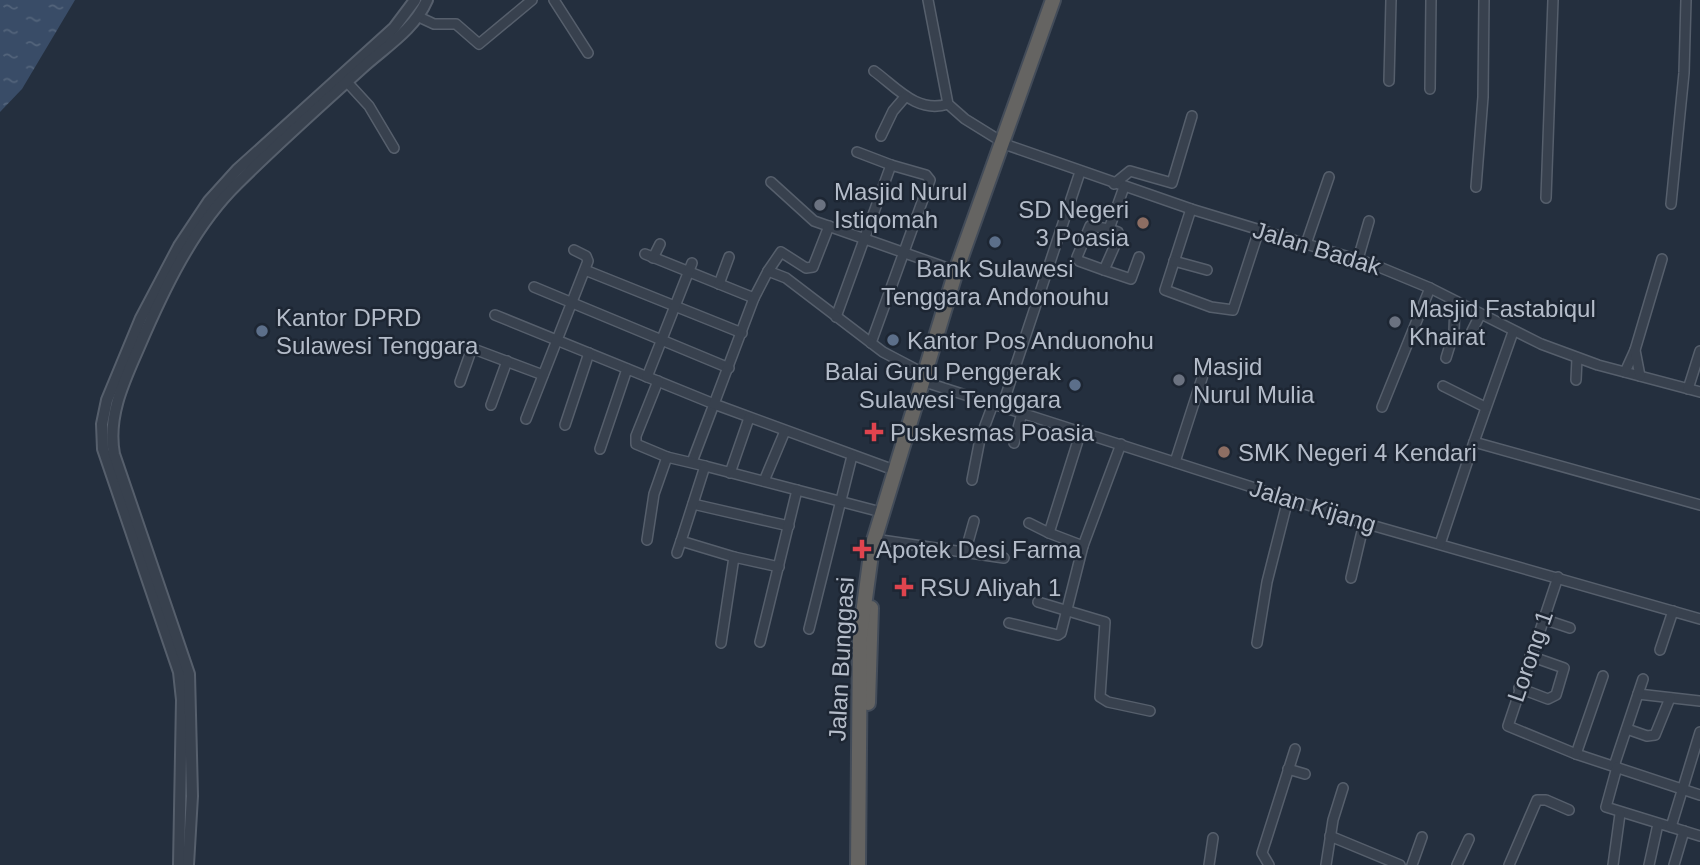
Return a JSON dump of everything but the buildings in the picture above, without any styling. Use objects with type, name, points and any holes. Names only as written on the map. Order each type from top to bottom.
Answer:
[{"type":"highway","points":[[1004,143],[1053,0]]},
{"type":"highway","points":[[1004,143],[1061,0]]},
{"type":"highway","name":"Jalan Bunggasi","points":[[926,378],[956,271],[1004,143]]},
{"type":"highway","name":"Jalan Bunggasi","points":[[865,644],[881,540],[904,448],[1004,143]]},
{"type":"highway","name":"Jalan Bunggasi","points":[[858,865],[868,570],[881,512],[904,448]]},
{"type":"highway","name":"Jalan Bunggasi","points":[[863,724],[867,865]]},
{"type":"street","points":[[188,865],[179,672],[113,483],[101,435],[107,400],[191,226],[219,188],[394,27],[415,0]]},
{"type":"street","points":[[143,325],[223,198],[419,17],[427,0]]},
{"type":"street","points":[[419,17],[434,24],[456,24],[479,44],[533,0],[545,0]]},
{"type":"street","points":[[554,0],[588,53]]},
{"type":"street","points":[[874,71],[905,97],[929,106],[948,104],[928,0]]},
{"type":"street","points":[[1390,81],[1391,0]]},
{"type":"street","points":[[1430,89],[1431,0]]},
{"type":"street","points":[[1476,187],[1483,97],[1484,0]]},
{"type":"street","points":[[1546,198],[1553,0]]},
{"type":"street","points":[[1671,204],[1684,72],[1686,0]]},
{"type":"street","points":[[347,82],[369,106],[394,148]]},
{"type":"street","points":[[881,136],[896,106],[905,97]]},
{"type":"street","name":"Jalan Badak","points":[[948,104],[957,114],[1004,143],[1164,201],[1358,259],[1430,288],[1513,332],[1577,358],[1700,392]]},
{"type":"street","points":[[1164,201],[1192,117]]},
{"type":"street","points":[[858,152],[930,179],[871,344]]},
{"type":"street","points":[[836,317],[866,240],[891,164]]},
{"type":"street","points":[[1114,184],[1126,172],[1137,171],[1171,183]]},
{"type":"street","points":[[972,480],[980,439],[998,405],[1080,172]]},
{"type":"street","points":[[1306,244],[1329,177]]},
{"type":"street","points":[[771,183],[810,218],[956,271]]},
{"type":"street","points":[[1109,229],[1124,187]]},
{"type":"street","points":[[1191,209],[1166,291],[1231,312],[1259,230]]},
{"type":"street","points":[[1358,259],[1369,221]]},
{"type":"street","points":[[692,462],[754,298],[768,271],[782,252],[806,268],[813,267],[829,226]]},
{"type":"street","points":[[1104,270],[1119,235],[1109,229],[1090,226],[1077,257],[1083,262],[1129,280],[1135,274],[1139,257]]},
{"type":"street","points":[[660,244],[649,256],[690,267],[719,284],[754,298]]},
{"type":"street","points":[[526,419],[585,270],[587,257],[575,250]]},
{"type":"street","points":[[719,284],[729,257]]},
{"type":"street","points":[[1625,372],[1635,350],[1662,259]]},
{"type":"street","points":[[1174,261],[1207,270]]},
{"type":"street","points":[[647,377],[690,267]]},
{"type":"street","points":[[585,270],[742,333]]},
{"type":"street","name":"Jalan Kijang","points":[[768,271],[786,278],[871,344],[926,378],[998,405],[1364,523],[1700,619]]},
{"type":"street","points":[[534,287],[729,368]]},
{"type":"street","points":[[1382,407],[1430,288]]},
{"type":"street","points":[[1446,358],[1454,332],[1455,302]]},
{"type":"street","points":[[495,315],[749,418],[894,470]]},
{"type":"street","points":[[1469,337],[1480,315]]},
{"type":"street","points":[[1440,544],[1513,332]]},
{"type":"street","points":[[460,382],[467,346],[543,375]]},
{"type":"street","points":[[1635,350],[1640,376]]},
{"type":"street","points":[[1688,389],[1700,351]]},
{"type":"street","points":[[565,425],[589,353]]},
{"type":"street","points":[[1576,380],[1577,358]]},
{"type":"street","points":[[491,405],[507,361]]},
{"type":"street","points":[[600,449],[627,369]]},
{"type":"street","points":[[1175,462],[1204,372]]},
{"type":"street","points":[[658,381],[635,442],[667,457],[881,512]]},
{"type":"street","points":[[1443,386],[1485,407]]},
{"type":"street","points":[[1014,443],[1022,413]]},
{"type":"street","points":[[730,473],[749,418]]},
{"type":"street","points":[[764,481],[785,431]]},
{"type":"street","points":[[1049,533],[1081,431]]},
{"type":"street","points":[[1474,442],[1700,505]]},
{"type":"street","points":[[1009,623],[1060,635],[1083,546],[1121,444]]},
{"type":"street","points":[[646,540],[654,494],[667,457]]},
{"type":"street","points":[[809,629],[852,457]]},
{"type":"street","points":[[677,553],[705,466]]},
{"type":"street","points":[[760,642],[797,490]]},
{"type":"street","points":[[1257,643],[1267,582],[1288,499]]},
{"type":"street","points":[[693,503],[789,526]]},
{"type":"street","points":[[965,553],[974,521]]},
{"type":"street","points":[[1029,523],[1083,546]]},
{"type":"street","points":[[1351,578],[1364,523]]},
{"type":"street","points":[[881,540],[1004,558]]},
{"type":"street","points":[[681,541],[779,567]]},
{"type":"street","points":[[720,643],[734,557]]},
{"type":"street","name":"Lorong 1","points":[[1558,577],[1508,723],[1515,731],[1576,754]]},
{"type":"street","points":[[1038,602],[1094,617],[1106,624],[1101,699],[1150,711]]},
{"type":"street","points":[[1660,650],[1672,611]]},
{"type":"street","points":[[1544,619],[1570,628]]},
{"type":"street","points":[[1519,688],[1549,699],[1556,695],[1563,667],[1530,656]]},
{"type":"street","points":[[1603,676],[1576,754],[1700,795]]},
{"type":"street","points":[[1643,679],[1605,803],[1607,808],[1620,814],[1700,836]]},
{"type":"street","points":[[1638,694],[1700,701]]},
{"type":"street","points":[[1627,729],[1647,736],[1655,735],[1670,698]]},
{"type":"street","points":[[1671,827],[1681,790],[1697,753],[1700,732]]},
{"type":"street","points":[[1269,865],[1262,853],[1294,749]]},
{"type":"street","points":[[1289,769],[1305,774]]},
{"type":"street","points":[[1326,865],[1330,836],[1343,788]]},
{"type":"street","points":[[1509,865],[1537,800],[1546,800],[1569,810]]},
{"type":"street","points":[[179,865],[186,813]]},
{"type":"street","points":[[1613,865],[1620,814]]},
{"type":"street","points":[[1649,865],[1658,824]]},
{"type":"street","points":[[1674,865],[1684,831]]},
{"type":"street","points":[[1330,836],[1400,865]]},
{"type":"street","points":[[1412,865],[1422,837]]},
{"type":"street","points":[[1209,865],[1213,838]]},
{"type":"street","points":[[1457,865],[1469,839]]},
{"type":"water","points":[[0,0],[75,0],[22,89],[0,112]]},
{"type":"place","name":"Masjid Nurul Istiqomah","points":[[820,205]]},
{"type":"place","name":"SD Negeri 3 Poasia","points":[[1143,223]]},
{"type":"place","name":"Bank Sulawesi Tenggara Andonouhu","points":[[995,242]]},
{"type":"place","name":"Masjid Fastabiqul Khairat","points":[[1395,322]]},
{"type":"place","name":"Kantor DPRD Sulawesi Tenggara","points":[[262,331]]},
{"type":"place","name":"Kantor Pos Anduonohu","points":[[893,340]]},
{"type":"place","name":"Masjid Nurul Mulia","points":[[1179,380]]},
{"type":"place","name":"Balai Guru Penggerak Sulawesi Tenggara","points":[[1075,385]]},
{"type":"place","name":"Puskesmas Poasia","points":[[874,432]]},
{"type":"place","name":"SMK Negeri 4 Kendari","points":[[1224,452]]},
{"type":"place","name":"Apotek Desi Farma","points":[[862,549]]},
{"type":"place","name":"RSU Aliyah 1","points":[[904,587]]}]
